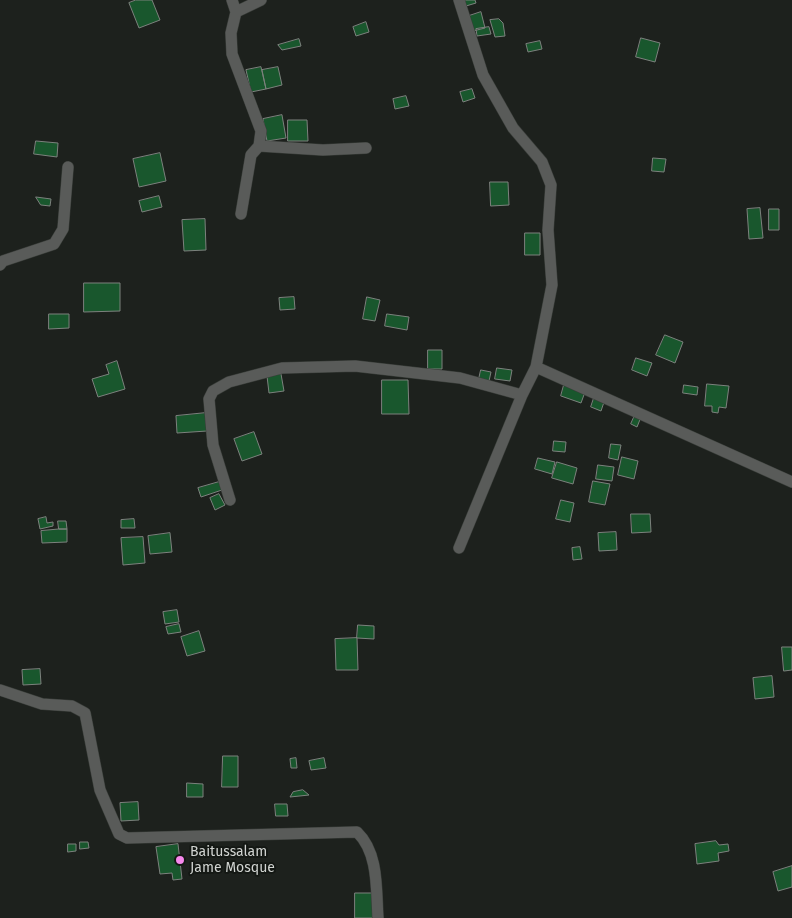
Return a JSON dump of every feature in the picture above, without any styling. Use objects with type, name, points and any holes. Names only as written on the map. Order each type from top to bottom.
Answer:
[{"type":"street","points":[[232,0],[236,12],[231,33],[232,54],[261,131],[259,146],[250,155],[241,214]]},
{"type":"street","points":[[236,12],[261,0]]},
{"type":"street","points":[[459,0],[483,74],[513,128],[542,162],[551,185],[548,230],[552,285],[536,367],[522,395],[459,548]]},
{"type":"street","points":[[259,146],[323,150],[366,148]]},
{"type":"street","points":[[0,265],[3,261],[30,250],[54,244],[63,228],[68,167]]},
{"type":"street","points":[[230,500],[213,445],[209,400],[213,391],[229,382],[282,368],[355,366],[460,378],[522,395]]},
{"type":"street","points":[[536,367],[792,482]]},
{"type":"street","points":[[0,690],[42,704],[72,706],[85,713],[100,790],[119,834],[127,838],[357,832],[365,840],[371,853],[378,918]]},
{"type":"building","points":[[136,0],[152,0],[160,20],[139,28],[129,3]]},
{"type":"building","points":[[465,0],[475,0],[476,3],[466,6]]},
{"type":"building","points":[[481,12],[485,28],[473,31],[469,16]]},
{"type":"building","points":[[499,19],[503,23],[505,36],[495,37],[490,20]]},
{"type":"building","points":[[366,22],[369,32],[356,36],[353,27]]},
{"type":"building","points":[[489,27],[491,34],[477,36],[476,29]]},
{"type":"building","points":[[641,38],[660,43],[655,62],[636,57]]},
{"type":"building","points":[[299,39],[301,46],[282,50],[278,45]]},
{"type":"building","points":[[540,41],[542,49],[528,52],[526,44]]},
{"type":"building","points":[[261,67],[266,89],[251,92],[246,70]]},
{"type":"building","points":[[278,67],[282,85],[266,89],[262,70]]},
{"type":"building","points":[[472,89],[475,98],[463,102],[460,92]]},
{"type":"building","points":[[406,96],[409,106],[395,109],[393,99]]},
{"type":"building","points":[[282,115],[286,138],[267,141],[263,119]]},
{"type":"building","points":[[288,120],[307,120],[308,141],[288,141]]},
{"type":"building","points":[[36,141],[58,143],[57,157],[34,154]]},
{"type":"building","points":[[160,153],[166,181],[139,187],[133,159]]},
{"type":"building","points":[[653,158],[666,159],[664,172],[652,171]]},
{"type":"building","points":[[490,182],[508,182],[509,205],[491,206]]},
{"type":"building","points":[[159,196],[162,207],[142,212],[139,201]]},
{"type":"building","points":[[36,197],[51,199],[50,206],[41,205]]},
{"type":"building","points":[[760,208],[763,238],[749,239],[747,209]]},
{"type":"building","points":[[769,209],[779,209],[779,230],[769,230]]},
{"type":"building","points":[[205,219],[206,250],[184,251],[182,220]]},
{"type":"building","points":[[525,233],[540,233],[540,255],[525,255]]},
{"type":"building","points":[[84,283],[120,283],[120,311],[84,312]]},
{"type":"building","points":[[294,297],[295,309],[280,310],[279,298]]},
{"type":"building","points":[[367,297],[380,300],[375,321],[363,319]]},
{"type":"building","points":[[49,314],[69,314],[69,328],[49,329]]},
{"type":"building","points":[[387,314],[409,317],[407,330],[385,326]]},
{"type":"building","points":[[665,335],[683,342],[675,363],[656,355]]},
{"type":"building","points":[[428,350],[442,350],[442,369],[428,369]]},
{"type":"building","points":[[636,358],[652,363],[647,376],[632,370]]},
{"type":"building","points":[[117,361],[125,389],[98,397],[92,379],[109,374],[106,365]]},
{"type":"building","points":[[497,368],[512,370],[510,381],[495,379]]},
{"type":"building","points":[[481,370],[491,372],[489,381],[479,379]]},
{"type":"building","points":[[281,374],[284,391],[269,393],[267,376]]},
{"type":"building","points":[[382,380],[408,380],[409,414],[382,414]]},
{"type":"building","points":[[707,384],[729,386],[726,408],[719,407],[718,413],[712,412],[712,406],[705,406]]},
{"type":"building","points":[[564,385],[585,392],[581,403],[561,396]]},
{"type":"building","points":[[684,385],[698,387],[697,395],[683,393]]},
{"type":"building","points":[[594,398],[604,402],[601,411],[591,407]]},
{"type":"building","points":[[206,413],[207,431],[177,433],[176,416]]},
{"type":"building","points":[[635,415],[641,417],[637,427],[631,424]]},
{"type":"building","points":[[254,432],[262,454],[242,461],[234,439]]},
{"type":"building","points":[[554,441],[566,442],[565,452],[553,451]]},
{"type":"building","points":[[611,444],[621,445],[618,460],[609,458]]},
{"type":"building","points":[[622,457],[638,461],[634,479],[618,475]]},
{"type":"building","points":[[538,458],[555,462],[552,474],[535,469]]},
{"type":"building","points":[[557,462],[577,468],[573,484],[552,478]]},
{"type":"building","points":[[598,465],[614,467],[612,481],[596,479]]},
{"type":"building","points":[[593,481],[610,484],[605,505],[589,502]]},
{"type":"building","points":[[219,482],[222,490],[201,497],[198,488]]},
{"type":"building","points":[[219,494],[225,505],[215,510],[210,498]]},
{"type":"building","points":[[561,500],[574,503],[570,522],[556,519]]},
{"type":"building","points":[[631,514],[650,514],[651,532],[632,533]]},
{"type":"building","points":[[46,517],[47,523],[53,522],[53,526],[40,529],[38,519]]},
{"type":"building","points":[[134,519],[135,528],[121,528],[121,520]]},
{"type":"building","points":[[58,521],[66,521],[67,529],[59,529]]},
{"type":"building","points":[[67,529],[67,542],[42,543],[41,531]]},
{"type":"building","points":[[616,532],[617,550],[599,551],[598,533]]},
{"type":"building","points":[[170,533],[172,552],[150,554],[148,536]]},
{"type":"building","points":[[143,537],[145,563],[123,565],[121,538]]},
{"type":"building","points":[[580,547],[582,559],[573,560],[572,548]]},
{"type":"building","points":[[177,610],[179,622],[165,624],[163,612]]},
{"type":"building","points":[[179,624],[181,632],[168,634],[166,627]]},
{"type":"building","points":[[358,625],[374,626],[374,639],[357,638]]},
{"type":"building","points":[[199,631],[205,651],[187,656],[181,637]]},
{"type":"building","points":[[357,638],[358,670],[336,670],[335,639]]},
{"type":"building","points":[[782,647],[792,647],[792,670],[784,671]]},
{"type":"building","points":[[40,669],[41,684],[23,685],[22,670]]},
{"type":"building","points":[[772,676],[774,697],[755,699],[753,678]]},
{"type":"building","points":[[223,756],[238,756],[238,787],[222,787]]},
{"type":"building","points":[[296,758],[297,768],[291,768],[290,759]]},
{"type":"building","points":[[324,758],[326,768],[311,770],[309,761]]},
{"type":"building","points":[[187,783],[203,784],[203,797],[187,797]]},
{"type":"building","points":[[303,790],[309,795],[290,797],[293,792]]},
{"type":"building","points":[[138,802],[139,820],[121,821],[120,803]]},
{"type":"building","points":[[275,804],[287,804],[288,816],[276,816]]},
{"type":"building","points":[[716,841],[719,845],[728,844],[729,851],[718,853],[719,861],[697,864],[695,844]]},
{"type":"building","points":[[80,842],[88,842],[89,848],[80,849]]},
{"type":"building","points":[[68,844],[76,844],[76,851],[68,852]]},
{"type":"building","points":[[178,844],[182,879],[173,880],[172,873],[160,874],[156,847]]},
{"type":"building","points":[[792,866],[792,887],[778,891],[773,872]]},
{"type":"building","points":[[355,893],[374,893],[375,918],[355,918]]},
{"type":"place","name":"Baitussalam Jame Mosque","points":[[180,860]]}]
